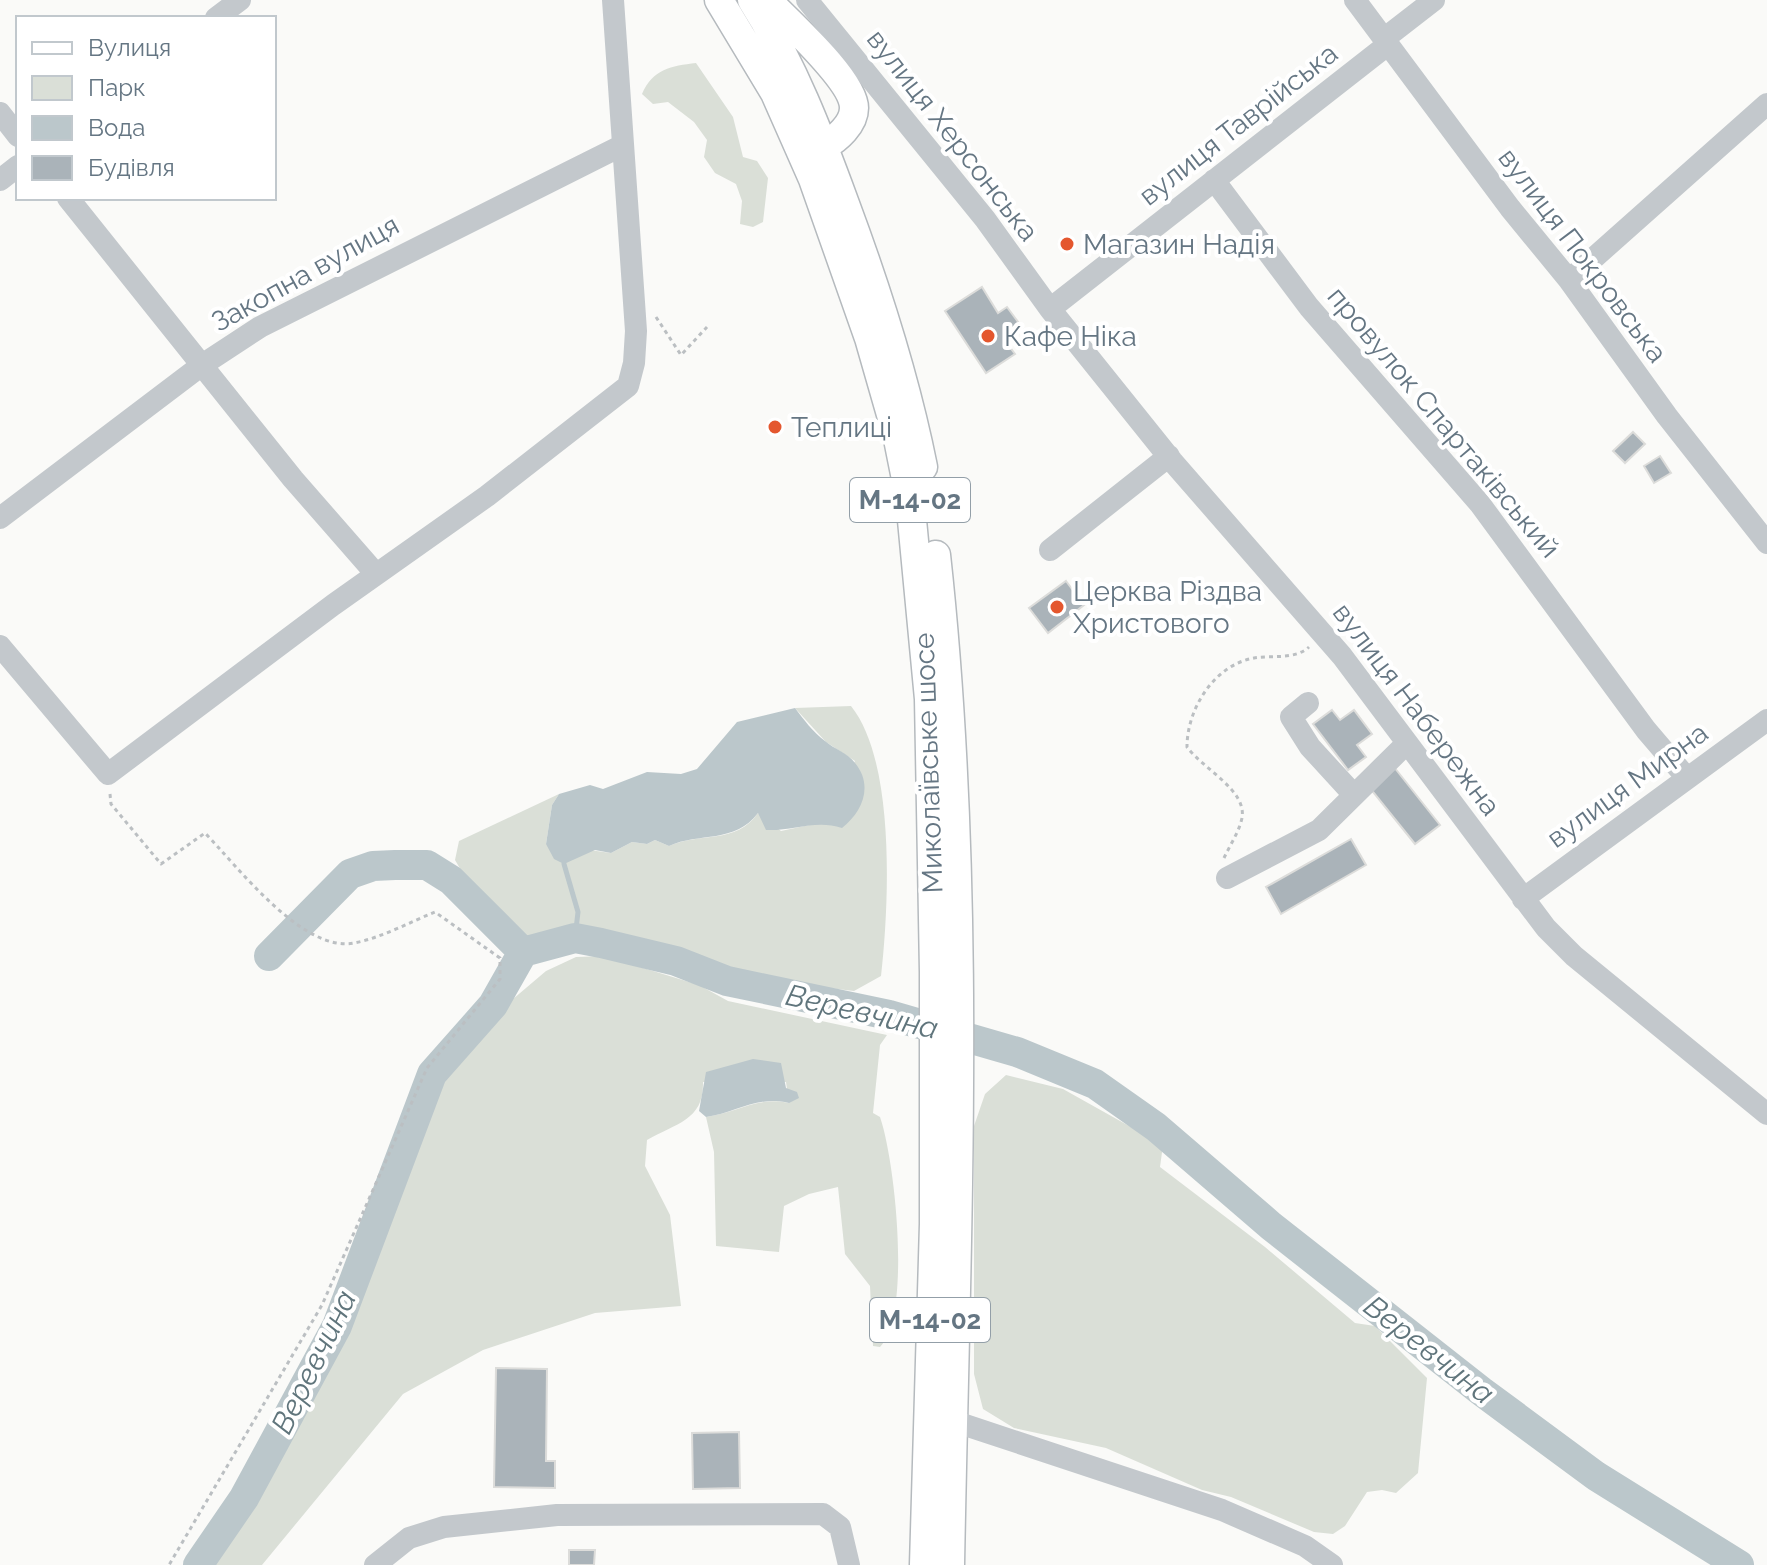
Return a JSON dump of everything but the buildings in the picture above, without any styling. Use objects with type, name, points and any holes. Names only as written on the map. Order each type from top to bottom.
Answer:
[{"type":"main road","name":"Миколаївське шосе","points":[[719,0],[768,81],[796,137],[869,338],[898,439],[918,560],[946,978],[959,1089],[950,1565]]},
{"type":"main road","points":[[726,0],[780,78],[813,145],[824,146],[844,130],[853,114],[852,97],[840,77],[767,0]]},
{"type":"main road","name":"Миколаївське шосе","points":[[752,0],[796,76],[824,146],[890,338],[912,415],[929,498],[951,697],[946,978],[934,1075],[934,1224],[924,1565]]},
{"type":"street","points":[[219,16],[240,0]]},
{"type":"street","points":[[0,646],[108,774],[376,574],[487,496],[628,386],[634,363],[633,284],[613,0]]},
{"type":"street","name":"вулиця Херсонська","points":[[807,0],[985,219],[1050,309]]},
{"type":"street","name":"вулиця Покровська","points":[[1355,0],[1569,280],[1667,416],[1767,543]]},
{"type":"street","name":"вулиця Таврійська","points":[[1050,309],[1386,42],[1434,0]]},
{"type":"street","points":[[1569,280],[1767,104]]},
{"type":"street","points":[[0,113],[16,133]]},
{"type":"street","name":"Закопна вулиця","points":[[0,518],[202,365],[271,321],[623,145]]},
{"type":"street","points":[[0,180],[16,168]]},
{"type":"street","name":"провулок Спартаківський","points":[[1214,180],[1309,307],[1480,504],[1646,730],[1687,778]]},
{"type":"street","points":[[70,200],[293,479],[376,574]]},
{"type":"street","name":"вулиця Набережна","points":[[1050,309],[1169,456],[1325,634],[1523,899],[1574,956],[1767,1114]]},
{"type":"street","points":[[1050,550],[1169,456]]},
{"type":"street","points":[[1308,703],[1291,717],[1310,747],[1354,795]]},
{"type":"street","name":"вулиця Мирна","points":[[1523,899],[1767,720]]},
{"type":"street","points":[[1227,878],[1319,830],[1406,744]]},
{"type":"street","points":[[953,1421],[1222,1510],[1305,1546],[1332,1565]]},
{"type":"street","points":[[375,1565],[409,1538],[444,1527],[557,1515],[823,1514],[840,1527],[849,1565]]},
{"type":"path","points":[[633,284],[681,355],[707,327]]},
{"type":"path","points":[[1227,878],[1224,857],[1243,816],[1241,802],[1235,791],[1199,764],[1187,747],[1189,719],[1200,697],[1240,662],[1305,651],[1325,634]]},
{"type":"path","points":[[108,774],[111,804],[161,864],[205,833],[288,918],[315,939],[353,944],[435,912],[500,958],[500,979],[427,1068],[322,1305],[169,1565]]},
{"type":"green space","points":[[696,63],[733,117],[743,157],[757,161],[768,178],[763,222],[753,227],[740,224],[742,201],[736,184],[715,173],[704,157],[707,140],[694,122],[668,102],[653,104],[642,94],[657,74]]},
{"type":"green space","points":[[851,706],[866,731],[876,762],[886,836],[887,875],[881,976],[854,991],[761,980],[626,936],[593,929],[568,931],[552,942],[535,945],[524,940],[471,887],[455,860],[459,841],[559,794],[552,805],[546,844],[611,853],[632,842],[647,844],[655,840],[669,846],[728,834],[749,823],[758,813],[781,831],[823,822],[855,761],[826,742],[795,708]]},
{"type":"green space","points":[[604,956],[699,985],[728,1001],[887,1035],[880,1045],[873,1113],[880,1117],[891,1166],[898,1271],[890,1329],[880,1347],[873,1346],[870,1286],[845,1254],[838,1187],[809,1194],[784,1206],[779,1252],[716,1246],[714,1152],[706,1117],[757,1103],[789,1103],[786,1082],[703,1082],[702,1095],[694,1113],[647,1140],[645,1166],[670,1215],[681,1306],[595,1313],[483,1350],[403,1394],[262,1565],[196,1565],[269,1462],[333,1319],[413,1113],[500,1010],[546,971],[576,957]]},
{"type":"green space","points":[[1006,1075],[1063,1089],[1163,1145],[1160,1167],[1265,1247],[1355,1323],[1375,1326],[1427,1378],[1418,1473],[1396,1493],[1382,1490],[1367,1492],[1345,1526],[1333,1534],[1314,1532],[1231,1497],[1202,1490],[1106,1448],[1014,1428],[983,1409],[974,1374],[974,1126],[985,1094]]},
{"type":"water","points":[[795,708],[817,734],[849,756],[861,772],[865,789],[863,798],[855,814],[842,828],[814,825],[766,830],[758,813],[749,823],[728,833],[669,846],[655,840],[647,844],[632,842],[611,853],[595,850],[564,864],[554,859],[546,844],[552,805],[559,794],[590,785],[603,789],[647,772],[681,774],[697,769],[737,722]]},
{"type":"water","points":[[753,1059],[781,1063],[786,1088],[797,1092],[799,1098],[789,1103],[757,1103],[706,1117],[699,1111],[706,1072]]},
{"type":"waterway","points":[[564,864],[578,912],[575,938]]},
{"type":"waterway","points":[[269,956],[350,874],[373,866],[395,865],[427,865],[451,880],[523,952]]},
{"type":"waterway","name":"Веревчина","points":[[198,1565],[244,1498],[337,1326],[432,1074],[493,1005],[523,952],[575,938],[676,961],[727,981],[889,1015],[1017,1052],[1095,1084],[1156,1127],[1271,1226],[1481,1391],[1596,1476],[1739,1565]]},
{"type":"place","name":"Магазин Надія","points":[[1067,244]]},
{"type":"place","name":"Кафе Ніка","points":[[988,336]]},
{"type":"place","name":"Теплиці","points":[[775,427]]},
{"type":"place","name":"Церква Різдва Христового","points":[[1057,607]]}]
